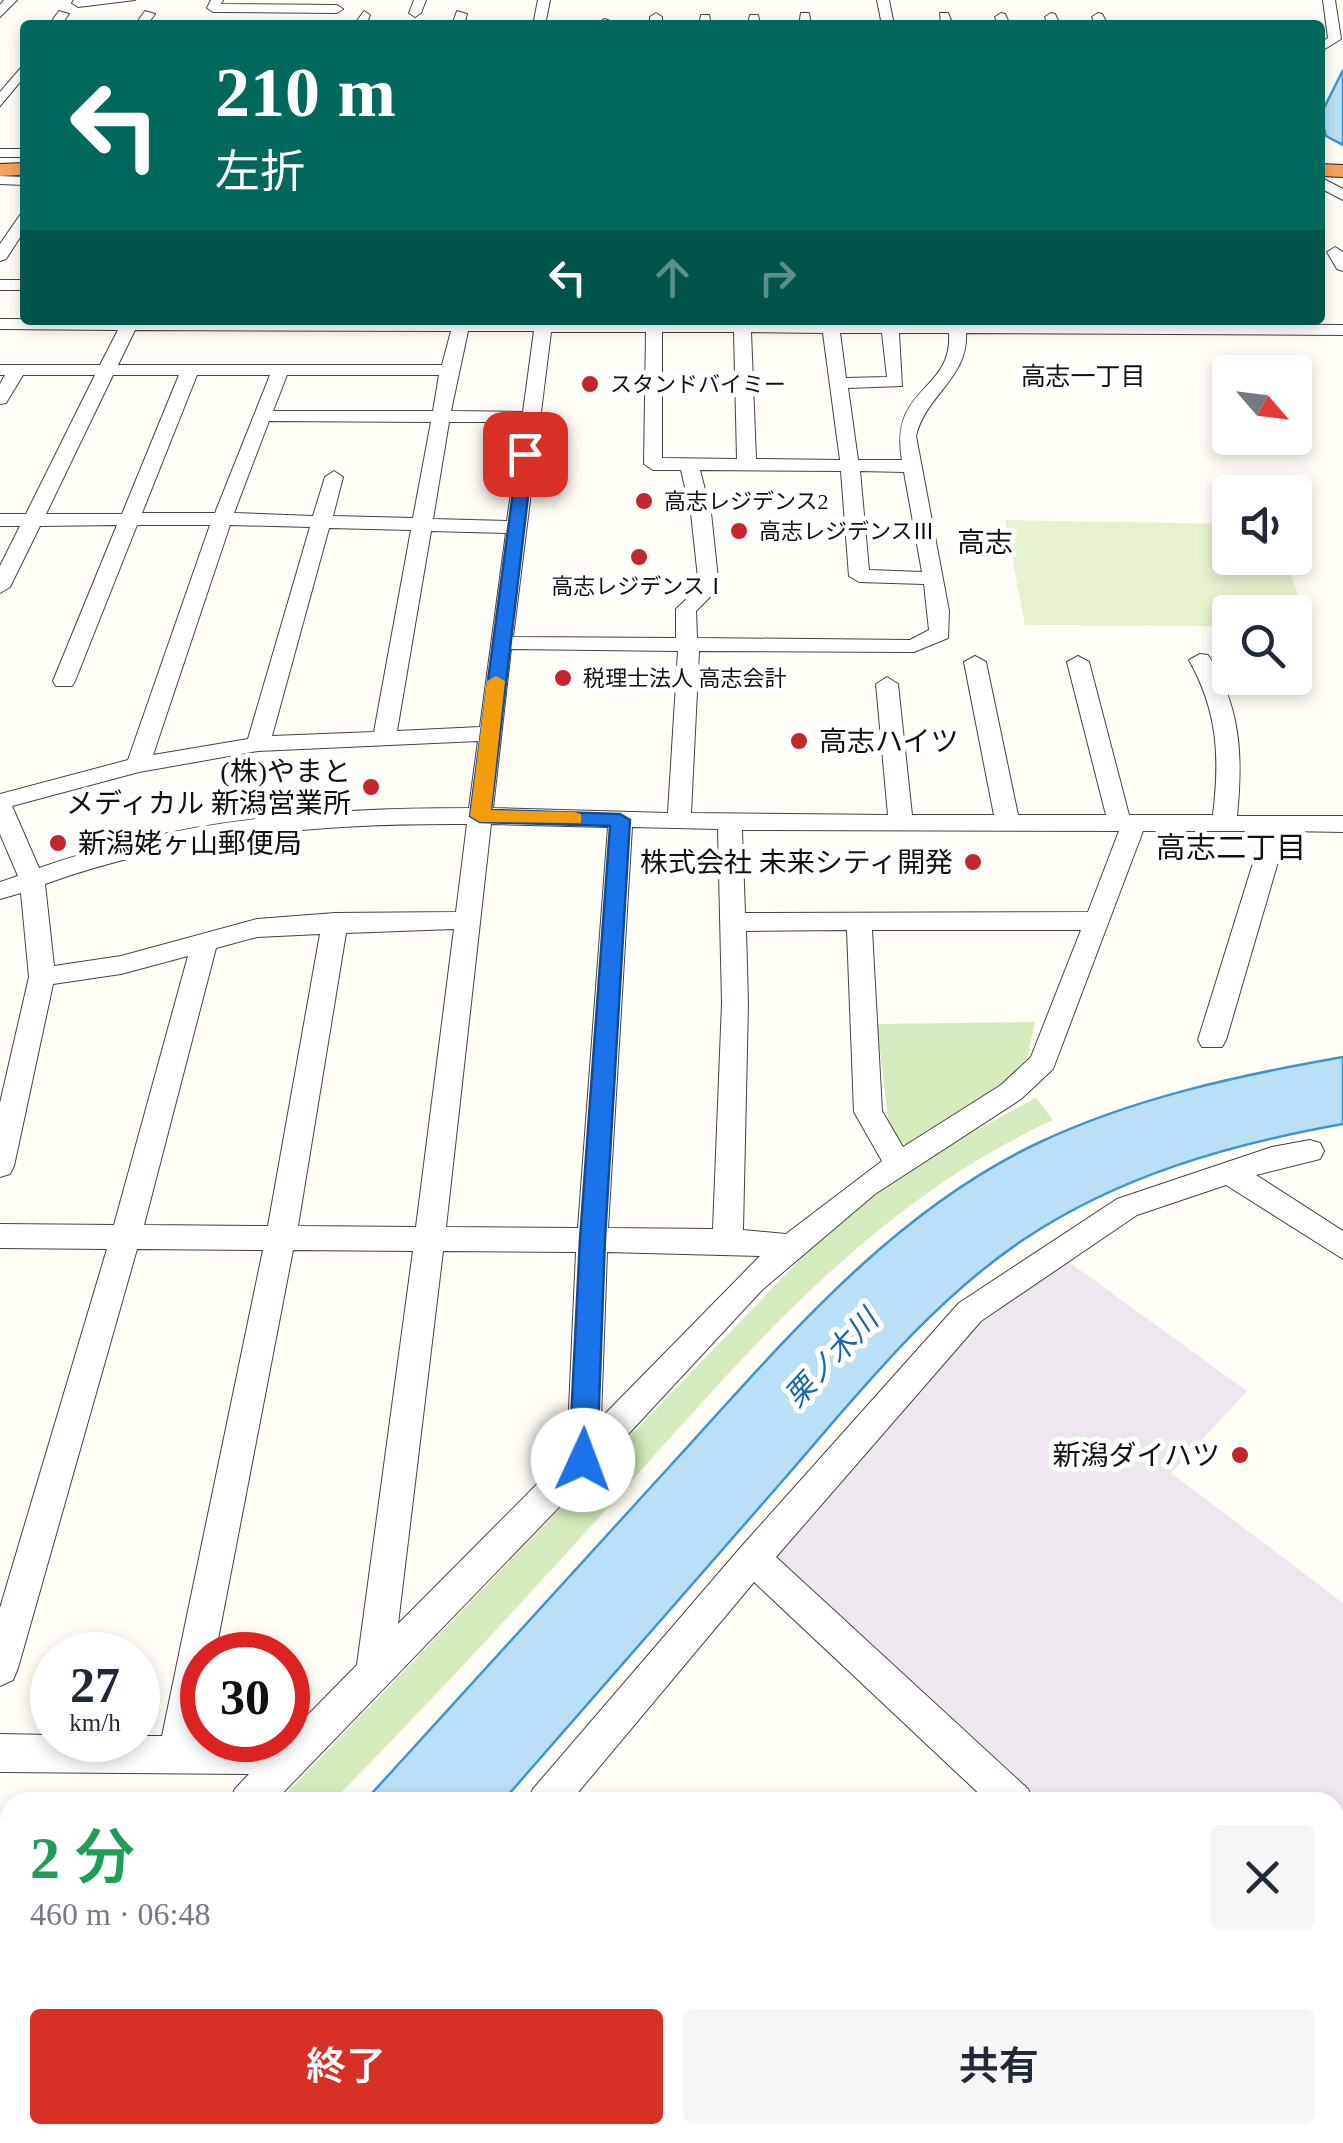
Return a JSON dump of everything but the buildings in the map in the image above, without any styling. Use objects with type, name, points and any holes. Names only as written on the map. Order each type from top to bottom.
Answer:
[{"type":"highway","points":[[1325,176],[1343,163]]},
{"type":"street","points":[[0,14],[11,0]]},
{"type":"street","points":[[80,0],[129,0]]},
{"type":"street","points":[[1325,45],[1336,39],[1329,0]]},
{"type":"street","points":[[212,13],[213,8],[272,12],[337,9]]},
{"type":"street","points":[[0,102],[20,65]]},
{"type":"street","points":[[1325,176],[1343,196]]},
{"type":"street","points":[[0,256],[20,226]]},
{"type":"street","points":[[0,587],[128,325]]},
{"type":"street","points":[[384,739],[449,370],[462,325]]},
{"type":"street","points":[[374,1672],[409,1416],[488,734],[544,325]]},
{"type":"street","points":[[572,325],[654,328],[720,325]]},
{"type":"street","points":[[742,325],[747,464]]},
{"type":"street","points":[[760,325],[832,329],[1308,325],[1343,330]]},
{"type":"street","points":[[501,644],[914,646],[940,633],[934,578],[907,436],[914,412],[950,375],[956,325]]},
{"type":"street","points":[[654,328],[653,464],[913,466]]},
{"type":"street","points":[[832,329],[850,466],[859,576],[934,578]]},
{"type":"street","points":[[838,383],[896,382],[890,329]]},
{"type":"street","points":[[0,399],[8,370],[449,370]]},
{"type":"street","points":[[64,681],[190,370]]},
{"type":"street","points":[[138,765],[222,519],[280,371]]},
{"type":"street","points":[[261,416],[530,417]]},
{"type":"street","points":[[679,820],[688,644],[686,609],[709,588],[701,513],[689,466]]},
{"type":"street","points":[[258,744],[334,478]]},
{"type":"street","points":[[0,520],[222,519],[515,527]]},
{"type":"street","points":[[1200,660],[1220,692],[1233,747],[1224,822]]},
{"type":"street","points":[[976,662],[1007,822]]},
{"type":"street","points":[[310,1739],[751,1282],[866,1186],[1010,1092],[1043,1062],[1097,921],[1127,821],[1078,662]]},
{"type":"street","points":[[887,684],[900,822]]},
{"type":"street","points":[[0,1166],[42,977],[32,880],[0,804],[138,765],[258,744],[488,734]]},
{"type":"street","points":[[0,892],[109,854],[198,835],[302,822],[480,816],[730,822],[1343,824]]},
{"type":"street","points":[[583,1460],[592,1239],[620,820]]},
{"type":"street","points":[[728,1241],[736,1002],[730,822]]},
{"type":"street","points":[[1212,1040],[1277,823]]},
{"type":"street","points":[[42,977],[121,965],[257,928],[335,922],[468,920]]},
{"type":"street","points":[[733,922],[1097,921]]},
{"type":"street","points":[[177,1755],[281,1237],[335,922]]},
{"type":"street","points":[[859,922],[868,1112],[899,1166]]},
{"type":"street","points":[[0,1668],[126,1236],[204,944]]},
{"type":"street","points":[[554,1792],[753,1558],[970,1312],[1126,1207],[1310,1150]]},
{"type":"street","points":[[1229,1172],[1343,1247]]},
{"type":"street","points":[[0,1236],[728,1241],[794,1248]]},
{"type":"street","points":[[753,1558],[1004,1792]]},
{"type":"street","points":[[0,1753],[180,1755]]},
{"type":"street","points":[[258,1792],[288,1762]]},
{"type":"shaded area","points":[[1062,1257],[1247,1391],[1171,1473],[1343,1603],[1343,1792],[1032,1792],[770,1557],[972,1320]]},
{"type":"green space","points":[[1005,520],[1212,524],[1212,575],[1291,575],[1298,595],[1212,595],[1212,626],[1025,625]]},
{"type":"green space","points":[[1035,1022],[1027,1058],[999,1090],[907,1145],[890,1136],[877,1024]]},
{"type":"green space","points":[[1036,1098],[1053,1120],[987,1155],[925,1195],[813,1288],[760,1340],[508,1617],[342,1792],[288,1792],[806,1253],[861,1201],[935,1152]]},
{"type":"water","points":[[1343,70],[1343,145],[1326,136],[1325,106]]},
{"type":"water","name":"栗ノ木川","points":[[1343,1057],[1343,1124],[1260,1141],[1178,1165],[1100,1196],[1026,1238],[959,1290],[869,1381],[511,1792],[373,1792],[795,1330],[885,1245],[984,1172],[1038,1143],[1149,1101]]},
{"type":"waterway","points":[[0,175],[20,176]]},
{"type":"slow traffic","points":[[496,681],[480,816],[574,819]]},
{"type":"place","name":"スタンドバイミー","points":[[590,384]]},
{"type":"place","name":"高志レジデンス2","points":[[644,501]]},
{"type":"place","name":"高志レジデンスⅢ","points":[[739,531]]},
{"type":"place","name":"高志レジデンスⅠ","points":[[639,557]]},
{"type":"place","name":"税理士法人 高志会計","points":[[563,678]]},
{"type":"place","name":"高志ハイツ","points":[[799,741]]},
{"type":"place","name":"(株)やまと メディカル 新潟営業所","points":[[371,787]]},
{"type":"place","name":"新潟姥ヶ山郵便局","points":[[58,843]]},
{"type":"place","name":"株式会社 未来シティ開発","points":[[973,862]]},
{"type":"place","name":"新潟ダイハツ","points":[[1240,1455]]},
{"type":"district","name":"高志一丁目","points":[[1083,376]]},
{"type":"district","name":"高志","points":[[985,542]]},
{"type":"district","name":"高志二丁目","points":[[1231,847]]},
{"type":"route","points":[[525,454],[480,816],[620,820],[592,1239],[583,1460]]}]
